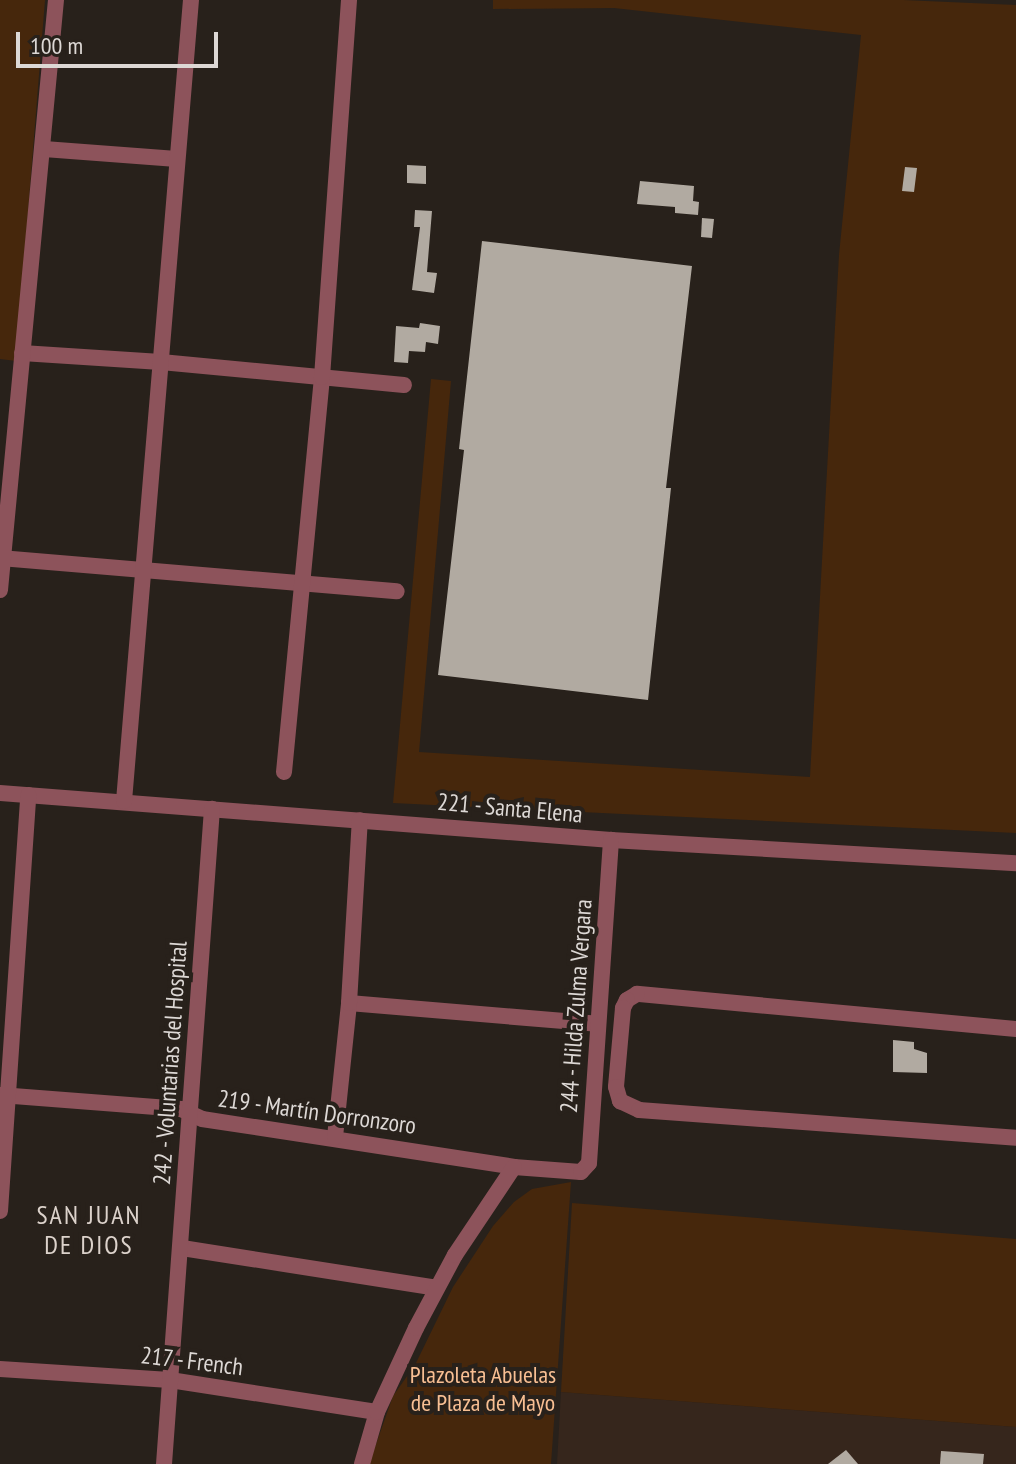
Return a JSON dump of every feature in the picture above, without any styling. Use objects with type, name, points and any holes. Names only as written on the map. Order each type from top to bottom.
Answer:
[{"type":"street","points":[[0,590],[56,0]]},
{"type":"street","points":[[124,801],[191,0]]},
{"type":"street","points":[[284,772],[322,377],[349,0]]},
{"type":"street","points":[[44,149],[177,159]]},
{"type":"street","points":[[22,353],[161,362],[404,385]]},
{"type":"street","points":[[1,558],[397,591]]},
{"type":"street","name":"221 - Santa Elena","points":[[0,793],[611,840],[1016,863]]},
{"type":"street","points":[[0,1211],[5,1095],[28,795]]},
{"type":"street","name":"242 - Voluntarias del Hospital","points":[[164,1464],[212,809]]},
{"type":"street","points":[[335,1137],[349,1003],[360,820]]},
{"type":"street","name":"244 - Hilda Zulma Vergara","points":[[581,1172],[589,1163],[611,840]]},
{"type":"street","points":[[1016,1029],[637,994],[627,1000],[623,1008],[616,1087],[620,1101],[639,1110],[1016,1138]]},
{"type":"street","points":[[349,1003],[597,1024]]},
{"type":"street","name":"219 - Martín Dorronzoro","points":[[5,1095],[181,1109],[191,1115],[514,1167],[581,1172]]},
{"type":"street","points":[[362,1464],[377,1412],[436,1288],[514,1167]]},
{"type":"street","points":[[182,1248],[436,1288]]},
{"type":"street","name":"217 - French","points":[[0,1369],[170,1380],[377,1412]]},
{"type":"shaded area","points":[[561,1392],[1016,1427],[1016,1464],[557,1464]]},
{"type":"green space","points":[[0,0],[45,0],[16,361],[0,359]]},
{"type":"green space","points":[[493,0],[903,0],[1016,5],[1016,833],[393,803],[431,379],[451,381],[419,752],[810,777],[839,255],[861,35],[614,8],[493,9]]},
{"type":"green space","name":"Plazoleta Abuelas de Plaza de Mayo","points":[[571,1182],[551,1464],[369,1464],[393,1396],[415,1365],[453,1287],[493,1226],[514,1202],[532,1189]]},
{"type":"green space","points":[[572,1203],[1016,1239],[1016,1427],[561,1392]]},
{"type":"building","points":[[407,165],[426,166],[426,184],[407,183]]},
{"type":"building","points":[[905,167],[917,168],[914,192],[902,191]]},
{"type":"building","points":[[640,181],[694,186],[693,201],[699,202],[698,215],[675,213],[675,207],[637,204]]},
{"type":"building","points":[[415,210],[432,211],[427,272],[437,273],[434,293],[412,290],[420,227],[414,227]]},
{"type":"building","points":[[702,218],[714,219],[712,238],[701,237]]},
{"type":"building","points":[[482,241],[692,266],[666,488],[671,488],[648,700],[438,675],[464,450],[459,449]]},
{"type":"building","points":[[420,323],[440,326],[438,344],[426,342],[425,352],[409,351],[408,363],[394,362],[396,326],[419,328]]},
{"type":"building","points":[[893,1040],[914,1042],[914,1049],[927,1053],[927,1073],[893,1072]]},
{"type":"building","points":[[846,1450],[858,1464],[828,1464]]},
{"type":"building","points":[[941,1451],[984,1454],[983,1464],[940,1464]]},
{"type":"district","name":"SAN JUAN DE DIOS","points":[[89,1230]]}]
